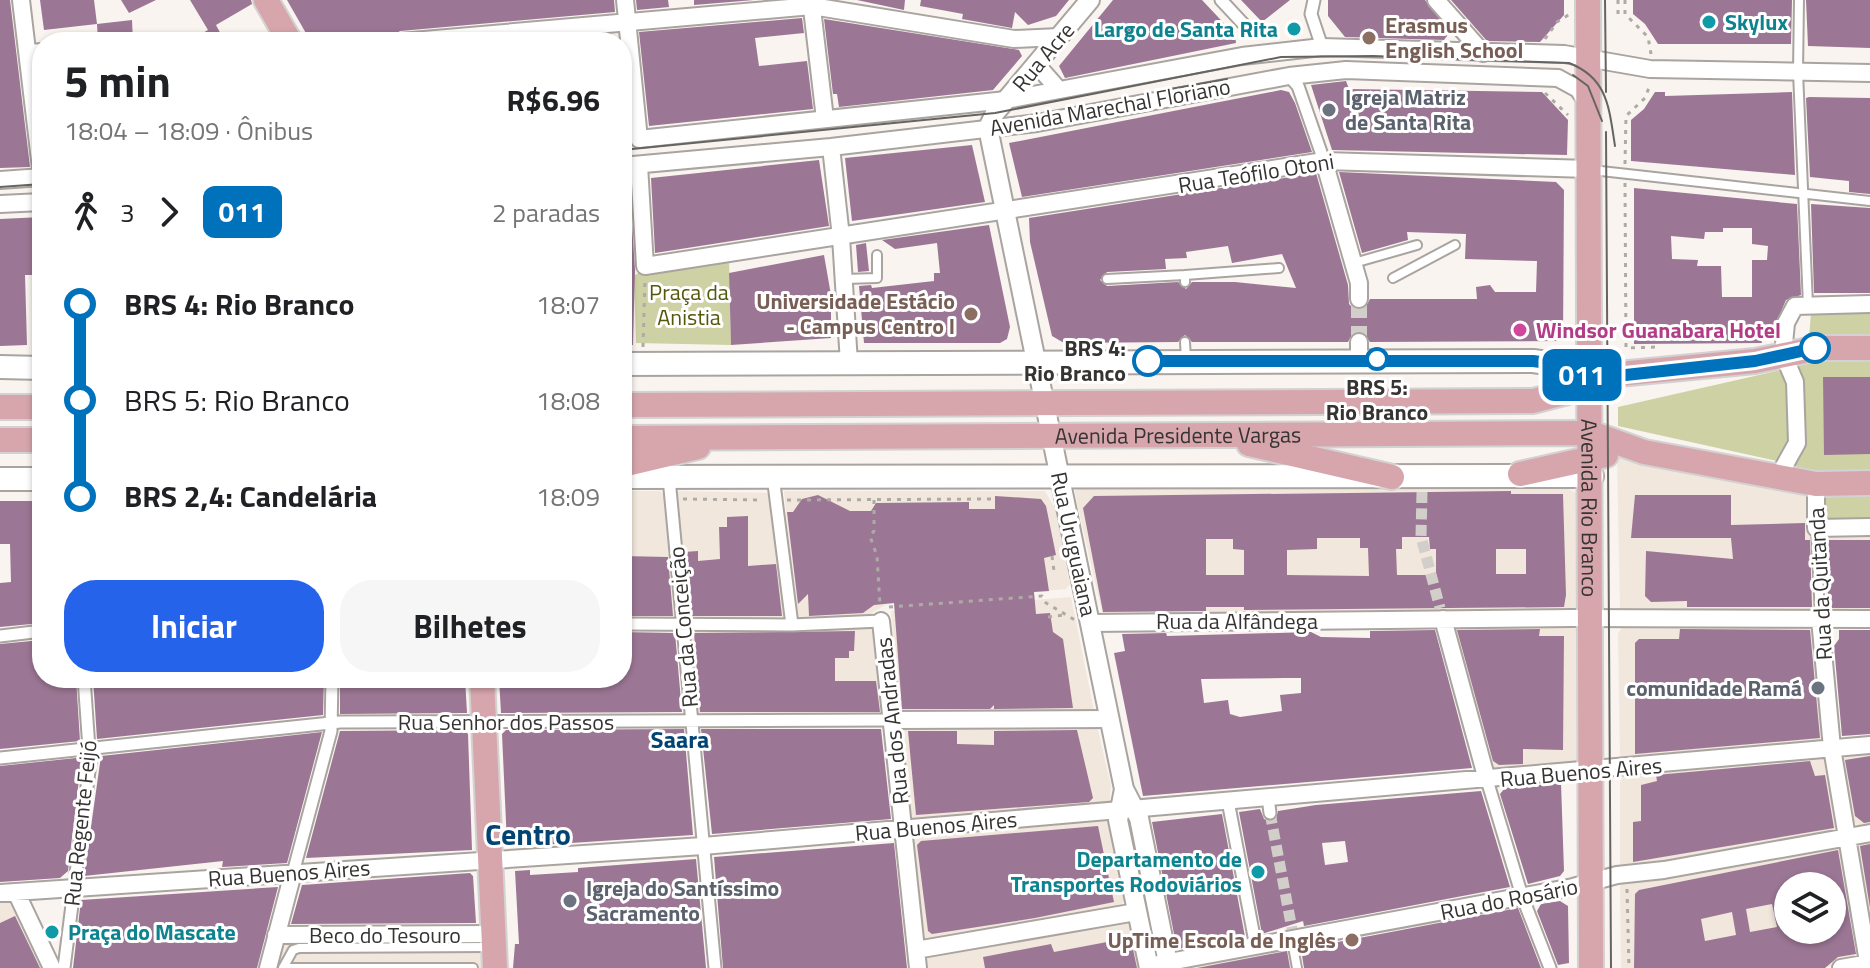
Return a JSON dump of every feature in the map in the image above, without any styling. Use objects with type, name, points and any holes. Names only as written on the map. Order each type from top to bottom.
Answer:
[{"type":"main road","points":[[266,0],[284,32]]},
{"type":"main road","name":"Avenida Rio Branco","points":[[1583,6],[1589,57],[1587,377],[1591,455],[1591,968]]},
{"type":"main road","name":"Avenida Presidente Vargas","points":[[632,364],[1037,362],[1186,351],[1359,350],[1533,361],[1555,364],[1587,377],[1715,366],[1819,348],[1870,348]]},
{"type":"main road","points":[[0,367],[32,368]]},
{"type":"main road","name":"Avenida Presidente Vargas","points":[[632,405],[1533,401],[1572,391],[1587,377]]},
{"type":"main road","points":[[0,407],[32,407]]},
{"type":"main road","points":[[1224,436],[1392,477]]},
{"type":"main road","name":"Avenida Presidente Vargas","points":[[632,438],[1224,436],[1591,455]]},
{"type":"main road","points":[[632,463],[739,437]]},
{"type":"main road","points":[[0,440],[32,440]]},
{"type":"main road","points":[[1520,474],[1591,455],[1644,452],[1816,484],[1870,483]]},
{"type":"main road","name":"Avenida Presidente Vargas","points":[[632,479],[670,488],[773,476],[1392,477],[1422,482],[1520,474]]},
{"type":"main road","points":[[0,479],[32,479]]},
{"type":"main road","points":[[482,688],[494,950]]},
{"type":"street","points":[[21,0],[32,38]]},
{"type":"street","points":[[625,0],[628,24]]},
{"type":"street","name":"Rua Acre","points":[[996,114],[1090,0]]},
{"type":"street","points":[[1221,0],[1250,31]]},
{"type":"street","points":[[1314,0],[1311,14],[1322,47]]},
{"type":"street","points":[[1436,0],[1483,53]]},
{"type":"street","points":[[812,3],[825,119]]},
{"type":"street","points":[[527,32],[812,3],[1014,39],[1059,37]]},
{"type":"street","name":"Avenida Marechal Floriano","points":[[628,24],[629,32]]},
{"type":"street","name":"Avenida Marechal Floriano","points":[[632,165],[831,147],[996,114],[1059,90],[1242,56],[1322,47],[1589,57],[1633,68],[1870,73]]},
{"type":"street","points":[[1037,65],[1059,90]]},
{"type":"street","name":"Avenida Marechal Floriano","points":[[632,66],[639,139],[825,119],[996,114],[1037,123],[1289,76],[1346,70],[1558,78],[1578,89],[1588,112]]},
{"type":"street","points":[[1289,76],[1298,86],[1324,161],[1354,263],[1359,299]]},
{"type":"street","name":"Rua Uruguaiana","points":[[996,114],[1006,213],[1124,789],[1136,912],[1149,967]]},
{"type":"street","points":[[831,147],[841,237],[849,363]]},
{"type":"street","name":"Rua Teófilo Otoni","points":[[645,266],[1006,213],[1324,161],[1588,169]]},
{"type":"street","points":[[639,165],[645,266]]},
{"type":"street","points":[[0,180],[32,178]]},
{"type":"street","points":[[0,204],[32,202]]},
{"type":"street","points":[[1778,477],[1797,443],[1795,382],[1783,354],[1789,313],[1795,306],[1870,304]]},
{"type":"street","points":[[773,476],[792,625]]},
{"type":"street","name":"Rua da Quitanda","points":[[1816,484],[1816,528]]},
{"type":"street","name":"Rua da Conceição","points":[[670,488],[715,968]]},
{"type":"street","points":[[1816,528],[1870,527]]},
{"type":"street","points":[[1441,614],[1522,896],[1550,968]]},
{"type":"street","name":"Rua da Alfândega","points":[[1091,623],[1441,614],[1591,619],[1870,619]]},
{"type":"street","name":"Rua da Quitanda","points":[[1820,619],[1832,748],[1869,965]]},
{"type":"street","points":[[632,624],[792,625],[881,621]]},
{"type":"street","name":"Rua dos Andradas","points":[[881,621],[918,968]]},
{"type":"street","points":[[0,636],[32,632]]},
{"type":"street","name":"Rua Regente Feijó","points":[[64,968],[90,751],[85,688]]},
{"type":"street","points":[[268,968],[331,726],[332,688]]},
{"type":"street","name":"Rua Senhor dos Passos","points":[[0,758],[331,726],[340,722],[1109,719]]},
{"type":"street","name":"Rua Buenos Aires","points":[[8,892],[703,846],[1228,801],[1269,805],[1592,768],[1631,768],[1870,745]]},
{"type":"street","points":[[1228,801],[1256,947]]},
{"type":"street","name":"Rua Uruguaiana","points":[[1126,810],[1139,818],[1168,965]]},
{"type":"street","name":"Rua do Rosário","points":[[1149,967],[1256,947],[1292,935],[1522,896],[1627,873],[1870,833]]},
{"type":"street","points":[[8,892],[52,968]]},
{"type":"street","points":[[916,950],[1136,912]]},
{"type":"street","name":"Beco do Tesouro","points":[[276,935],[494,950]]},
{"type":"street","points":[[1841,968],[1869,965]]},
{"type":"lane","points":[[1799,0],[1798,72],[1808,305]]},
{"type":"lane","name":"Rua Teófilo Otoni","points":[[1588,169],[1870,201]]},
{"type":"lane","points":[[1354,263],[1417,245]]},
{"type":"lane","points":[[1393,278],[1455,245]]},
{"type":"lane","points":[[844,279],[877,278],[877,255]]},
{"type":"lane","points":[[1107,279],[1185,279],[1279,268]]},
{"type":"lane","name":"Rua da Quitanda","points":[[1816,528],[1820,619]]},
{"type":"lane","points":[[1292,935],[1297,968]]},
{"type":"lane","points":[[473,968],[283,968],[293,950],[299,948],[494,950]]},
{"type":"path","points":[[1618,0],[1618,14]]},
{"type":"path","points":[[1625,0],[1625,14],[1648,37],[1651,54]]},
{"type":"path","points":[[1542,45],[1557,22],[1583,6]]},
{"type":"path","points":[[1650,85],[1645,98],[1626,116],[1626,348],[1659,347]]},
{"type":"path","points":[[1541,87],[1561,110],[1588,112]]},
{"type":"path","points":[[643,347],[645,266]]},
{"type":"path","name":"Rua dos Andradas","points":[[873,476],[874,531],[870,536],[877,556],[881,621]]},
{"type":"path","points":[[670,488],[776,500],[995,499]]},
{"type":"path","points":[[955,499],[956,505]]},
{"type":"path","points":[[1052,556],[1054,571]]},
{"type":"path","points":[[881,621],[889,607],[1042,596],[1046,603],[1065,615],[1091,623]]},
{"type":"path","points":[[1048,617],[1065,615]]},
{"type":"path","points":[[1627,873],[1629,968]]},
{"type":"shaded area","points":[[1617,458],[1809,497],[1813,611],[1620,610]]},
{"type":"shaded area","points":[[1078,488],[1569,489],[1576,493],[1578,502],[1578,608],[1575,611],[1103,616],[1077,503],[1075,491]]},
{"type":"shaded area","points":[[632,491],[660,491],[666,496],[676,619],[632,621]]},
{"type":"shaded area","points":[[679,491],[772,493],[789,616],[786,620],[687,619],[676,494]]},
{"type":"shaded area","points":[[784,491],[1045,491],[1055,509],[1070,584],[1066,589],[887,604],[863,618],[800,619],[796,616]]},
{"type":"shaded area","points":[[1870,533],[1870,613],[1827,611],[1823,534]]},
{"type":"shaded area","points":[[1071,597],[1094,711],[901,714],[891,611]]},
{"type":"shaded area","points":[[1576,624],[1577,761],[1492,770],[1450,625]]},
{"type":"shaded area","points":[[1809,624],[1815,628],[1826,743],[1620,759],[1618,634],[1623,626]]},
{"type":"shaded area","points":[[875,628],[882,664],[883,716],[696,717],[690,629]]},
{"type":"shaded area","points":[[1097,726],[1111,786],[1109,804],[910,819],[901,727]]},
{"type":"shaded area","points":[[1870,752],[1870,825],[1864,826],[1857,825],[1850,817],[1840,757]]},
{"type":"shaded area","points":[[1821,755],[1828,757],[1839,833],[1721,856],[1620,866],[1620,782],[1625,774]]},
{"type":"shaded area","points":[[1111,818],[1127,897],[1119,908],[922,941],[911,840],[916,835]]},
{"type":"shaded area","points":[[1870,838],[1870,947],[1856,843]]},
{"type":"shaded area","points":[[1841,843],[1861,957],[1858,961],[1823,968],[1621,968],[1620,881]]},
{"type":"shaded area","points":[[0,899],[11,899],[48,968],[0,968]]},
{"type":"shaded area","points":[[1128,919],[1144,968],[923,968],[925,954]]},
{"type":"shaded area","points":[[280,942],[478,943],[483,948],[483,968],[273,968]]},
{"type":"shaded area","points":[[1289,945],[1293,968],[1174,968]]},
{"type":"green space","name":"Praça da Anistia","points":[[729,259],[731,345],[636,343],[634,276],[644,269]]},
{"type":"green space","points":[[1811,313],[1870,313],[1870,522],[1824,519],[1819,474],[1777,461],[1618,426],[1618,407],[1807,364]]},
{"type":"building","points":[[0,0],[10,0],[30,167],[0,168]]},
{"type":"building","points":[[40,0],[94,0],[97,24],[44,30]]},
{"type":"building","points":[[121,0],[156,0],[129,13]]},
{"type":"building","points":[[190,0],[251,0],[252,4],[216,25],[220,32],[204,32],[208,30]]},
{"type":"building","points":[[287,0],[614,0],[615,12],[398,32],[305,32]]},
{"type":"building","points":[[636,0],[668,0],[669,7],[637,10]]},
{"type":"building","points":[[694,0],[754,0],[694,5]]},
{"type":"building","points":[[857,0],[905,0],[904,10]]},
{"type":"building","points":[[921,0],[1069,0],[1056,16],[1028,25],[1015,12],[1012,28],[962,19],[963,14],[920,6]]},
{"type":"building","points":[[1113,0],[1202,0],[1235,35],[1236,43],[1065,78],[1059,66]]},
{"type":"building","points":[[1241,0],[1290,0],[1262,22]]},
{"type":"building","points":[[1328,0],[1425,0],[1450,32],[1444,40],[1345,37],[1328,16]]},
{"type":"building","points":[[1451,0],[1564,0],[1564,15],[1540,42],[1487,41]]},
{"type":"building","points":[[1633,0],[1792,0],[1791,44],[1658,44],[1645,24],[1633,14]]},
{"type":"building","points":[[1806,0],[1870,0],[1870,48],[1808,46]]},
{"type":"building","points":[[802,18],[804,33],[755,38],[759,66],[807,61],[813,109],[649,126],[639,32]]},
{"type":"building","points":[[824,19],[1019,50],[1022,56],[993,90],[839,107],[837,94],[833,94]]},
{"type":"building","points":[[132,20],[133,32],[97,32],[97,24]]},
{"type":"building","points":[[1346,81],[1349,89],[1542,92],[1568,120],[1567,155],[1332,150],[1311,85]]},
{"type":"building","points":[[1281,90],[1289,92],[1295,103],[1312,152],[1022,197],[1009,143]]},
{"type":"building","points":[[1655,92],[1665,92],[1665,96],[1792,92],[1795,175],[1631,161],[1631,120],[1644,109]]},
{"type":"building","points":[[1806,98],[1870,98],[1870,194],[1849,192],[1849,181],[1810,177]]},
{"type":"building","points":[[972,145],[985,202],[852,221],[845,158]]},
{"type":"building","points":[[819,160],[829,226],[655,253],[651,178]]},
{"type":"building","points":[[1339,172],[1556,182],[1564,190],[1563,341],[1370,342],[1360,331],[1353,333],[1348,342],[1192,342],[1185,335],[1178,342],[1064,343],[1052,336],[1030,242],[1029,218],[1316,173],[1348,285],[1349,304],[1354,309],[1365,308],[1370,299],[1477,299],[1476,287],[1490,285],[1495,292],[1536,292],[1537,261],[1465,259],[1466,234],[1407,232],[1408,240],[1362,253]],"holes":[[[1228,246],[1232,263],[1282,254],[1296,288],[1235,282],[1192,282],[1186,289],[1178,282],[1107,286],[1100,280],[1107,272],[1166,269],[1165,259],[1187,258],[1186,252]]]},
{"type":"building","points":[[1634,188],[1797,204],[1801,295],[1786,300],[1774,328],[1761,339],[1762,343],[1634,344]],"holes":[[[1723,228],[1752,228],[1752,244],[1768,246],[1767,260],[1752,260],[1752,297],[1722,297],[1721,266],[1697,266],[1698,260],[1672,259],[1671,236],[1704,239],[1705,232],[1723,232]]]},
{"type":"building","points":[[1811,204],[1870,208],[1870,293],[1814,293]]},
{"type":"building","points":[[32,217],[32,275],[25,275],[27,345],[0,346],[0,219]]},
{"type":"building","points":[[632,224],[635,270],[632,345]]},
{"type":"building","points":[[989,225],[1010,327],[1007,339],[1000,343],[864,343],[859,286],[871,285],[872,288],[934,281],[934,273],[940,273],[937,243],[895,249],[882,240]]},
{"type":"building","points":[[866,243],[869,271],[858,272],[856,245]]},
{"type":"building","points":[[824,255],[831,295],[831,338],[731,345],[729,273]]},
{"type":"building","points":[[1823,377],[1870,377],[1870,454],[1824,455]]},
{"type":"building","points":[[1511,491],[1511,494],[1563,494],[1564,607],[1244,610],[1244,607],[1206,607],[1206,611],[1103,612],[1083,508],[1094,496]],"holes":[[[1402,537],[1429,537],[1430,549],[1436,549],[1436,575],[1397,575],[1396,549],[1402,549]],[[1317,538],[1360,538],[1360,548],[1368,548],[1369,576],[1287,575],[1287,550],[1317,549]],[[1206,539],[1233,539],[1233,549],[1244,550],[1244,575],[1206,575]],[[1496,549],[1526,549],[1526,574],[1496,574]]]},
{"type":"building","points":[[818,495],[850,511],[871,511],[876,503],[969,502],[969,509],[995,509],[995,496],[1041,499],[1046,506],[1056,555],[1044,558],[1049,591],[1034,592],[1036,614],[1050,613],[1053,632],[1063,639],[1073,708],[994,709],[994,705],[990,709],[902,709],[894,603],[874,605],[863,613],[809,616],[808,594],[798,604],[787,512],[793,512],[802,499]]},
{"type":"building","points":[[1635,495],[1731,495],[1731,525],[1805,523],[1805,540],[1810,540],[1812,607],[1687,607],[1687,601],[1651,602],[1645,596],[1646,551],[1733,559],[1731,538],[1631,538]]},
{"type":"building","points":[[0,501],[32,501],[32,624],[0,627],[0,583],[11,582],[10,544],[0,544]]},
{"type":"building","points":[[748,516],[748,566],[776,564],[782,616],[690,616],[684,552],[698,551],[698,561],[720,559],[719,527],[727,527],[727,517]]},
{"type":"building","points":[[1824,540],[1870,540],[1870,608],[1829,608]]},
{"type":"building","points":[[632,556],[668,557],[673,616],[632,616]]},
{"type":"building","points":[[1540,629],[1539,636],[1564,636],[1563,750],[1523,749],[1523,764],[1499,765],[1493,761],[1457,630]]},
{"type":"building","points":[[1680,629],[1810,630],[1820,738],[1635,754],[1635,643],[1639,639],[1679,639]]},
{"type":"building","points":[[1435,630],[1472,768],[1143,796],[1114,653],[1125,651],[1122,634],[1166,633],[1167,636],[1311,632],[1321,637],[1370,638],[1370,631]],"holes":[[[1301,678],[1301,693],[1280,695],[1282,711],[1240,717],[1230,714],[1228,700],[1204,703],[1201,679]]]},
{"type":"building","points":[[1839,630],[1870,630],[1870,734],[1842,736],[1834,646],[1839,639]]},
{"type":"building","points":[[855,631],[854,651],[849,651],[849,658],[835,658],[835,681],[876,681],[880,712],[700,712],[694,633]]},
{"type":"building","points":[[632,632],[675,633],[682,712],[501,713],[500,688],[632,688]]},
{"type":"building","points":[[32,641],[32,688],[77,688],[80,741],[0,749],[0,644]]},
{"type":"building","points":[[94,688],[324,688],[323,715],[97,739]]},
{"type":"building","points":[[340,688],[466,688],[467,713],[340,714]]},
{"type":"building","points":[[684,729],[693,835],[510,847],[507,844],[502,734],[506,730]]},
{"type":"building","points":[[701,729],[881,729],[891,819],[712,834]]},
{"type":"building","points":[[464,730],[468,734],[472,850],[306,858],[340,731]]},
{"type":"building","points":[[1077,730],[1093,798],[1089,802],[916,815],[908,731],[957,731],[957,744],[994,745],[994,731]]},
{"type":"building","points":[[322,732],[287,863],[222,867],[223,861],[84,876],[101,756]]},
{"type":"building","points":[[1870,756],[1870,822],[1864,823],[1855,816],[1845,760]]},
{"type":"building","points":[[76,758],[81,763],[68,871],[60,878],[0,882],[0,766]]},
{"type":"building","points":[[1810,761],[1815,776],[1825,775],[1834,828],[1633,862],[1633,822],[1641,821],[1641,785],[1657,781],[1656,775]]},
{"type":"building","points":[[1561,783],[1564,871],[1560,876],[1528,884],[1500,794],[1505,788]]},
{"type":"building","points":[[1481,791],[1510,887],[1304,926],[1303,921],[1262,934],[1239,812],[1260,809],[1264,819],[1270,821],[1276,819],[1278,811]],"holes":[[[1345,841],[1348,862],[1325,865],[1322,843]]]},
{"type":"building","points":[[1222,814],[1245,937],[1177,949],[1152,822]]},
{"type":"building","points":[[1098,826],[1114,902],[1035,918],[932,934],[928,931],[917,845],[921,841]]},
{"type":"building","points":[[894,843],[907,968],[723,968],[714,857]]},
{"type":"building","points":[[1870,844],[1870,908],[1860,846]]},
{"type":"building","points":[[1838,850],[1842,872],[1774,872],[1774,913],[1772,904],[1746,909],[1750,932],[1774,928],[1774,944],[1846,944],[1846,896],[1856,954],[1838,957],[1825,968],[1634,968],[1635,894],[1639,890]],"holes":[[[1732,912],[1736,935],[1705,941],[1701,919]]]},
{"type":"building","points":[[696,859],[706,968],[513,968],[515,944],[519,944],[515,871],[530,870],[530,875],[578,872],[578,868]]},
{"type":"building","points":[[470,873],[473,876],[476,923],[291,924],[302,885]]},
{"type":"building","points":[[278,887],[257,968],[73,968],[81,900]]},
{"type":"building","points":[[1560,901],[1568,906],[1569,963],[1558,965],[1537,911],[1541,904]]},
{"type":"building","points":[[1518,908],[1541,968],[1304,968],[1301,949]]},
{"type":"building","points":[[15,916],[40,968],[0,968],[0,923]]},
{"type":"building","points":[[1131,940],[1137,968],[985,968],[983,957],[1051,944],[1054,952]]},
{"type":"building","points":[[1287,951],[1290,968],[1197,968],[1234,961]]},
{"type":"tunnel","points":[[1359,299],[1359,342]]},
{"type":"tunnel","points":[[1422,492],[1421,537],[1440,608]]},
{"type":"tunnel","points":[[1270,813],[1292,929]]},
{"type":"tram line","points":[[1605,0],[1606,92]]},
{"type":"tram line","points":[[632,149],[995,113],[1281,57],[1373,56],[1569,63],[1582,69],[1599,86],[1608,107],[1615,146]]},
{"type":"tram line","points":[[1573,75],[1588,86],[1602,121]]},
{"type":"tram line","points":[[1165,90],[1227,79]]},
{"type":"tram line","points":[[1606,132],[1611,968]]},
{"type":"tram line","points":[[0,187],[32,185]]},
{"type":"bus line","name":"011","points":[[1148,361],[1533,361],[1555,364],[1587,377],[1755,361],[1815,348]]},
{"type":"place","name":"Skylux","points":[[1709,22]]},
{"type":"place","name":"Largo de Santa Rita","points":[[1294,29]]},
{"type":"place","name":"Erasmus English School","points":[[1369,38]]},
{"type":"place","name":"Igreja Matriz de Santa Rita","points":[[1329,110]]},
{"type":"place","name":"Universidade Estácio - Campus Centro I","points":[[971,314]]},
{"type":"place","name":"Windsor Guanabara Hotel","points":[[1520,330]]},
{"type":"place","name":"BRS 5: Rio Branco","points":[[1377,359]]},
{"type":"place","name":"BRS 4: Rio Branco","points":[[1148,361]]},
{"type":"place","name":"comunidade Ramá","points":[[1818,688]]},
{"type":"place","name":"Departamento de Transportes Rodoviários","points":[[1258,872]]},
{"type":"place","name":"Igreja do Santíssimo Sacramento","points":[[570,901]]},
{"type":"place","name":"Praça do Mascate","points":[[52,932]]},
{"type":"place","name":"UpTime Escola de Inglês","points":[[1352,940]]},
{"type":"district","name":"Saara","points":[[680,739]]},
{"type":"district","name":"Centro","points":[[528,834]]}]
